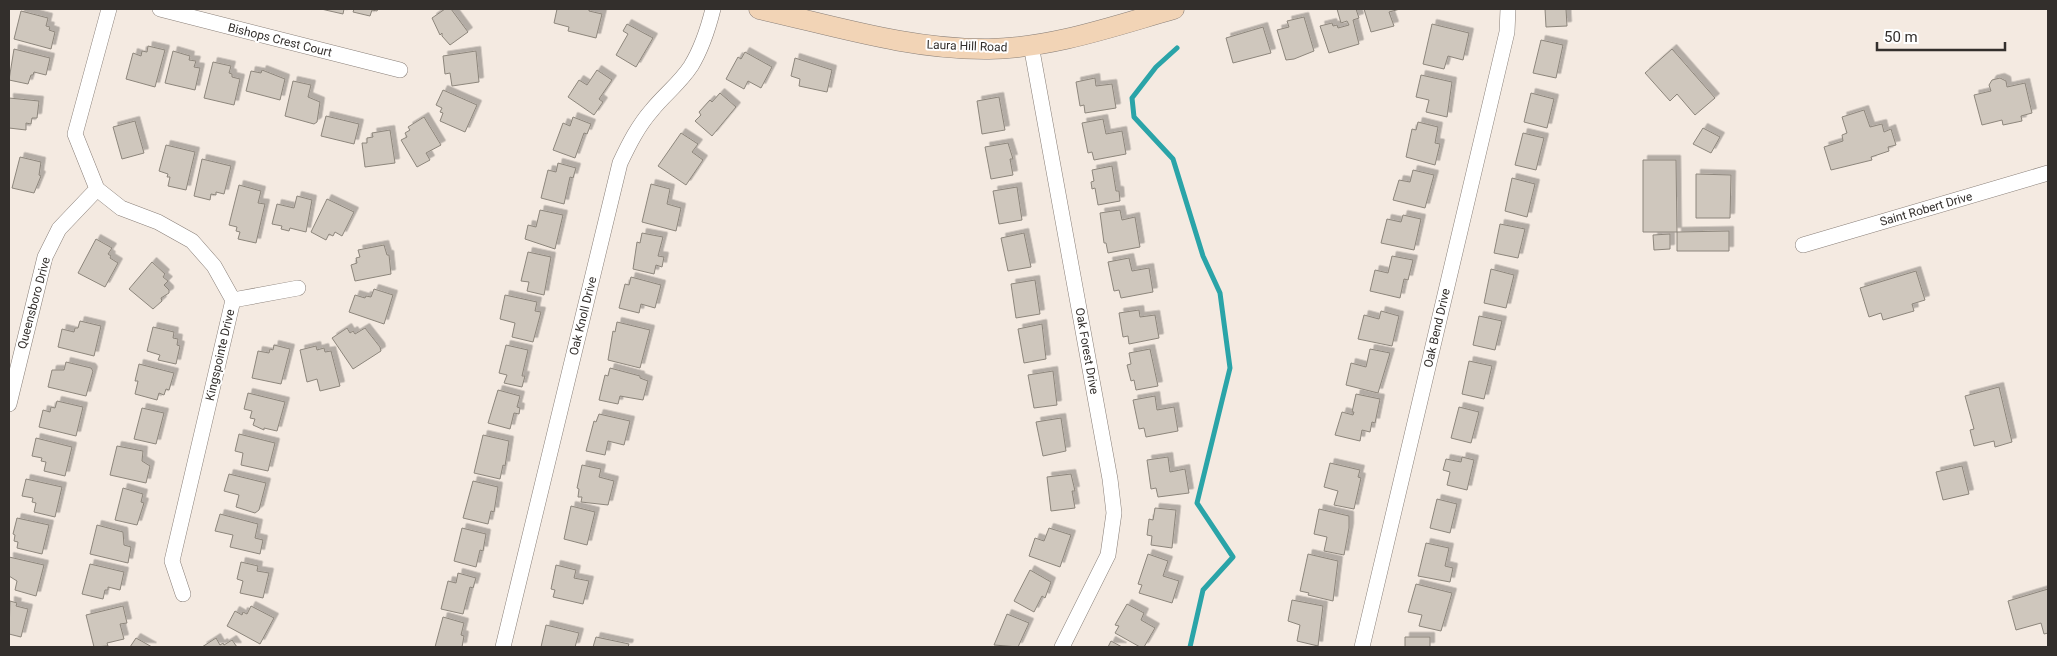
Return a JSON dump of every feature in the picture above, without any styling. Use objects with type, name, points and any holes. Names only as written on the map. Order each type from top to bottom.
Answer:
[{"type":"main road","name":"Laura Hill Road","points":[[759,9],[907,43],[990,49],[1031,46],[1174,9]]},
{"type":"street","name":"Kingspointe Drive","points":[[110,9],[75,134],[97,189],[121,208],[158,222],[192,242],[214,266],[233,300],[172,561],[183,594]]},
{"type":"street","name":"Bishops Crest Court","points":[[160,9],[400,70]]},
{"type":"street","name":"Oak Knoll Drive","points":[[503,647],[620,163],[635,133],[652,109],[673,89],[690,67],[705,38],[713,9]]},
{"type":"street","name":"Oak Bend Drive","points":[[1362,647],[1507,32],[1508,9]]},
{"type":"street","name":"Oak Forest Drive","points":[[1031,46],[1110,479],[1114,513],[1108,555],[1062,647]]},
{"type":"street","name":"Saint Robert Drive","points":[[1803,245],[2048,173]]},
{"type":"street","name":"Queensboro Drive","points":[[9,404],[45,257],[59,229],[97,189]]},
{"type":"street","points":[[233,300],[298,288]]},
{"type":"building","points":[[321,9],[344,9],[343,14]]},
{"type":"building","points":[[354,9],[378,9],[377,11],[372,10],[370,16],[353,12]]},
{"type":"building","points":[[445,9],[451,9],[468,32],[450,45],[442,36],[442,33],[440,35],[432,18]]},
{"type":"building","points":[[557,9],[589,9],[589,11],[602,14],[596,38],[568,31],[569,27],[554,23]]},
{"type":"building","points":[[1337,9],[1356,9],[1359,18],[1353,20],[1359,44],[1329,53],[1320,26],[1332,23],[1333,26],[1337,25],[1338,28],[1349,25],[1347,21],[1341,23]]},
{"type":"building","points":[[1364,9],[1400,9],[1389,12],[1394,26],[1371,32]]},
{"type":"building","points":[[1545,9],[1566,9],[1567,26],[1546,27]]},
{"type":"building","points":[[21,11],[48,18],[46,26],[50,27],[49,30],[55,32],[51,49],[14,39]]},
{"type":"building","points":[[1304,17],[1314,51],[1286,60],[1277,30],[1289,27],[1287,21]]},
{"type":"building","points":[[627,24],[653,38],[636,67],[616,55],[628,34],[623,31]]},
{"type":"building","points":[[1432,24],[1469,33],[1463,60],[1448,56],[1444,69],[1423,64]]},
{"type":"building","points":[[1263,27],[1271,53],[1233,63],[1226,38]]},
{"type":"building","points":[[1541,40],[1563,45],[1556,78],[1533,73]]},
{"type":"building","points":[[148,46],[165,50],[155,87],[126,79],[133,53],[141,56],[142,51],[147,52]]},
{"type":"building","points":[[14,49],[50,58],[46,75],[34,72],[28,84],[9,80]]},
{"type":"building","points":[[1672,49],[1715,98],[1695,115],[1677,94],[1670,101],[1645,73]]},
{"type":"building","points":[[173,51],[190,56],[189,60],[196,61],[194,67],[200,68],[195,90],[165,83]]},
{"type":"building","points":[[476,51],[479,82],[452,86],[450,73],[445,74],[443,56]]},
{"type":"building","points":[[745,52],[772,67],[761,88],[748,81],[744,89],[726,79],[738,57],[741,59]]},
{"type":"building","points":[[795,58],[832,70],[827,92],[799,86],[800,79],[791,76]]},
{"type":"building","points":[[213,62],[231,66],[229,73],[232,74],[232,77],[240,79],[234,105],[204,98]]},
{"type":"building","points":[[262,70],[285,79],[280,100],[246,91],[251,71],[261,73]]},
{"type":"building","points":[[597,70],[612,80],[599,99],[603,102],[594,115],[568,97],[579,80],[587,85]]},
{"type":"building","points":[[1421,75],[1452,82],[1447,117],[1426,112],[1429,100],[1416,97]]},
{"type":"building","points":[[1095,78],[1096,86],[1112,84],[1116,108],[1085,113],[1084,105],[1080,106],[1076,82]]},
{"type":"building","points":[[2000,78],[2006,81],[2007,87],[2025,83],[2032,113],[2021,116],[2022,121],[2003,125],[2002,120],[1982,125],[1974,95],[1991,91],[1989,85],[1992,80]]},
{"type":"building","points":[[293,81],[311,85],[308,97],[320,102],[317,122],[314,124],[285,116]]},
{"type":"building","points":[[443,90],[477,105],[465,132],[440,121],[443,113],[440,112],[442,108],[436,105]]},
{"type":"building","points":[[720,93],[736,107],[712,136],[695,121],[701,115],[699,112],[710,100],[712,102]]},
{"type":"building","points":[[1531,93],[1554,99],[1547,128],[1524,122]]},
{"type":"building","points":[[999,97],[1005,130],[982,134],[977,101]]},
{"type":"building","points":[[9,98],[39,101],[37,118],[32,118],[31,124],[26,123],[26,130],[9,128]]},
{"type":"building","points":[[1864,110],[1870,127],[1882,124],[1884,132],[1891,129],[1896,145],[1888,147],[1889,151],[1871,157],[1872,160],[1831,170],[1824,147],[1843,141],[1842,135],[1847,133],[1842,117]]},
{"type":"building","points":[[326,116],[359,124],[354,144],[321,136]]},
{"type":"building","points":[[424,117],[441,145],[426,153],[430,160],[417,167],[401,140],[407,137],[405,133],[410,130],[408,127]]},
{"type":"building","points":[[573,117],[591,124],[587,134],[584,133],[575,158],[553,150],[563,123],[570,126]]},
{"type":"building","points":[[1103,119],[1106,134],[1122,131],[1126,154],[1094,160],[1092,152],[1088,153],[1082,123]]},
{"type":"building","points":[[135,121],[144,153],[122,159],[113,127]]},
{"type":"building","points":[[1418,122],[1438,127],[1435,143],[1440,144],[1435,165],[1406,157],[1412,129],[1416,130]]},
{"type":"building","points":[[1703,128],[1720,137],[1711,153],[1693,144]]},
{"type":"building","points":[[390,130],[395,163],[365,167],[362,143],[367,143],[367,138],[373,137],[372,133]]},
{"type":"building","points":[[681,133],[698,144],[692,152],[703,160],[686,185],[658,166]]},
{"type":"building","points":[[1523,133],[1544,138],[1536,170],[1515,165]]},
{"type":"building","points":[[1008,143],[1013,159],[1010,159],[1013,175],[991,179],[985,147]]},
{"type":"building","points":[[166,145],[195,152],[186,190],[168,186],[170,177],[167,177],[168,174],[159,171]]},
{"type":"building","points":[[20,157],[41,162],[39,175],[41,176],[34,193],[12,188]]},
{"type":"building","points":[[202,159],[231,166],[224,194],[216,192],[216,195],[211,194],[210,200],[194,196]]},
{"type":"building","points":[[1643,160],[1676,160],[1677,232],[1643,232]]},
{"type":"building","points":[[558,163],[576,168],[573,178],[570,177],[564,204],[541,198],[548,170],[556,172]]},
{"type":"building","points":[[1112,166],[1116,191],[1119,191],[1120,201],[1098,205],[1095,188],[1092,189],[1091,182],[1094,181],[1092,170]]},
{"type":"building","points":[[1413,170],[1434,175],[1425,208],[1393,200],[1399,180],[1410,182]]},
{"type":"building","points":[[1696,174],[1731,175],[1730,218],[1696,218]]},
{"type":"building","points":[[1512,178],[1535,184],[1527,217],[1505,211]]},
{"type":"building","points":[[651,184],[670,189],[667,204],[681,208],[676,231],[642,222]]},
{"type":"building","points":[[239,185],[261,191],[258,203],[265,204],[256,243],[238,239],[240,232],[236,231],[237,227],[229,225]]},
{"type":"building","points":[[1017,187],[1022,220],[999,224],[993,191]]},
{"type":"building","points":[[297,196],[312,200],[306,232],[290,228],[289,231],[281,229],[282,226],[272,224],[277,204],[294,208]]},
{"type":"building","points":[[327,199],[354,212],[342,236],[335,232],[333,236],[329,234],[326,240],[311,232]]},
{"type":"building","points":[[540,210],[563,215],[555,249],[525,239],[528,225],[536,227]]},
{"type":"building","points":[[1120,210],[1122,220],[1135,217],[1140,247],[1108,253],[1106,243],[1104,243],[1100,213]]},
{"type":"building","points":[[1403,215],[1421,219],[1414,250],[1381,243],[1387,219],[1401,222]]},
{"type":"building","points":[[1500,224],[1525,229],[1518,258],[1494,253]]},
{"type":"building","points":[[1729,231],[1729,251],[1677,251],[1677,232]]},
{"type":"building","points":[[642,233],[663,237],[658,256],[664,257],[662,267],[656,265],[654,274],[633,269],[637,242],[640,243]]},
{"type":"building","points":[[1024,233],[1031,267],[1008,271],[1001,238]]},
{"type":"building","points":[[1670,234],[1670,249],[1654,250],[1653,235]]},
{"type":"building","points":[[96,239],[112,248],[108,254],[111,256],[110,258],[118,263],[105,287],[78,273]]},
{"type":"building","points":[[384,245],[387,255],[389,255],[391,274],[355,281],[351,265],[357,263],[356,258],[360,257],[358,250]]},
{"type":"building","points":[[528,252],[551,257],[544,295],[527,291],[529,282],[521,281]]},
{"type":"building","points":[[1392,256],[1413,260],[1408,280],[1404,279],[1400,298],[1370,291],[1375,270],[1388,273]]},
{"type":"building","points":[[1129,258],[1132,271],[1149,268],[1153,292],[1121,298],[1119,290],[1114,291],[1108,262]]},
{"type":"building","points":[[152,262],[165,274],[163,277],[168,281],[164,285],[169,290],[169,293],[161,298],[162,301],[153,309],[129,289]]},
{"type":"building","points":[[1491,269],[1514,275],[1506,308],[1484,303]]},
{"type":"building","points":[[1916,271],[1925,300],[1912,304],[1914,311],[1883,320],[1881,313],[1869,317],[1860,288]]},
{"type":"building","points":[[631,277],[661,285],[655,308],[641,304],[639,313],[619,308],[625,284],[629,285]]},
{"type":"building","points":[[1035,280],[1040,314],[1016,318],[1011,284]]},
{"type":"building","points":[[374,289],[393,295],[384,324],[349,312],[355,295],[365,298],[366,296],[371,297]]},
{"type":"building","points":[[505,295],[537,302],[535,311],[541,312],[533,342],[512,337],[515,323],[500,319]]},
{"type":"building","points":[[1139,310],[1140,317],[1155,315],[1159,338],[1129,344],[1128,336],[1123,337],[1119,313]]},
{"type":"building","points":[[1381,311],[1399,316],[1392,346],[1358,339],[1364,315],[1379,319]]},
{"type":"building","points":[[1479,316],[1502,321],[1495,350],[1473,345]]},
{"type":"building","points":[[80,321],[101,326],[94,356],[58,347],[62,329],[74,332],[75,328],[78,328]]},
{"type":"building","points":[[617,322],[650,330],[640,368],[608,360],[613,331],[615,332]]},
{"type":"building","points":[[1042,324],[1046,359],[1024,363],[1018,329]]},
{"type":"building","points":[[153,327],[174,332],[173,338],[178,339],[177,345],[180,346],[176,364],[158,360],[160,355],[147,351]]},
{"type":"building","points":[[347,328],[350,333],[353,331],[355,334],[365,328],[381,351],[353,369],[332,338]]},
{"type":"building","points":[[274,345],[290,349],[281,384],[252,378],[258,351],[269,353],[270,349],[273,350]]},
{"type":"building","points":[[506,345],[528,350],[522,376],[525,376],[522,387],[504,383],[507,375],[499,373]]},
{"type":"building","points":[[316,346],[317,350],[324,348],[325,352],[331,351],[340,386],[320,391],[317,379],[307,382],[300,350]]},
{"type":"building","points":[[1150,349],[1158,386],[1136,390],[1134,380],[1131,381],[1127,365],[1131,364],[1129,353]]},
{"type":"building","points":[[1370,349],[1390,353],[1378,393],[1346,385],[1351,363],[1366,367]]},
{"type":"building","points":[[1469,361],[1492,366],[1484,399],[1462,394]]},
{"type":"building","points":[[66,362],[91,368],[93,371],[86,396],[48,387],[52,370],[64,370]]},
{"type":"building","points":[[139,364],[174,373],[169,390],[166,389],[164,395],[159,393],[157,400],[135,394],[138,381],[135,381]]},
{"type":"building","points":[[610,368],[640,376],[640,378],[648,381],[643,400],[620,396],[618,404],[599,400],[605,375],[608,376]]},
{"type":"building","points":[[1053,371],[1057,405],[1034,408],[1028,375]]},
{"type":"building","points":[[1999,387],[2012,442],[1995,447],[1994,441],[1974,446],[1970,430],[1974,429],[1965,396]]},
{"type":"building","points":[[498,390],[520,396],[517,407],[520,408],[519,414],[514,413],[510,429],[488,423]]},
{"type":"building","points":[[248,393],[285,402],[277,431],[264,428],[264,430],[253,425],[255,419],[250,418],[252,411],[244,409]]},
{"type":"building","points":[[1356,394],[1380,399],[1375,423],[1372,422],[1370,432],[1362,430],[1360,441],[1335,435],[1342,412],[1353,415]]},
{"type":"building","points":[[1155,396],[1157,410],[1174,407],[1178,431],[1146,437],[1144,428],[1139,429],[1133,400]]},
{"type":"building","points":[[57,401],[83,407],[76,436],[39,427],[43,410],[50,412],[51,407],[55,408]]},
{"type":"building","points":[[1459,407],[1479,412],[1471,443],[1451,438]]},
{"type":"building","points":[[142,408],[164,413],[156,444],[134,439]]},
{"type":"building","points":[[599,414],[630,421],[624,445],[608,441],[605,455],[586,451],[594,421],[596,422]]},
{"type":"building","points":[[1061,418],[1066,451],[1043,456],[1036,422]]},
{"type":"building","points":[[239,434],[275,443],[268,471],[241,465],[243,453],[235,451]]},
{"type":"building","points":[[483,435],[509,441],[505,466],[503,465],[500,479],[474,473]]},
{"type":"building","points":[[36,438],[72,447],[65,476],[44,471],[46,462],[41,461],[42,458],[32,456]]},
{"type":"building","points":[[117,446],[143,451],[142,461],[150,466],[146,483],[110,475]]},
{"type":"building","points":[[1168,457],[1170,472],[1185,469],[1189,493],[1158,497],[1156,488],[1151,489],[1147,460]]},
{"type":"building","points":[[1462,457],[1474,460],[1467,490],[1447,485],[1450,472],[1443,470],[1446,459],[1461,462]]},
{"type":"building","points":[[1330,463],[1360,470],[1358,477],[1361,478],[1354,509],[1334,505],[1338,491],[1324,487]]},
{"type":"building","points":[[582,465],[601,469],[599,477],[614,481],[608,505],[581,502],[582,497],[578,497],[579,489],[577,488]]},
{"type":"building","points":[[1962,466],[1969,494],[1943,500],[1936,472]]},
{"type":"building","points":[[229,474],[266,483],[259,510],[255,513],[236,507],[239,495],[224,491]]},
{"type":"building","points":[[1071,474],[1075,491],[1072,491],[1075,508],[1051,511],[1047,477]]},
{"type":"building","points":[[26,479],[62,487],[55,517],[34,512],[36,503],[32,502],[33,498],[22,496]]},
{"type":"building","points":[[473,481],[498,487],[494,512],[491,511],[488,524],[463,518]]},
{"type":"building","points":[[123,488],[143,494],[141,502],[144,503],[137,525],[115,520]]},
{"type":"building","points":[[1437,499],[1457,504],[1450,533],[1430,528]]},
{"type":"building","points":[[571,506],[595,512],[587,545],[564,539]]},
{"type":"building","points":[[1155,508],[1176,510],[1172,548],[1151,545],[1152,536],[1147,535],[1149,519],[1153,520]]},
{"type":"building","points":[[1319,509],[1349,516],[1349,528],[1344,555],[1324,551],[1327,537],[1314,534]]},
{"type":"building","points":[[220,514],[258,524],[255,538],[263,540],[260,554],[230,547],[233,535],[215,531]]},
{"type":"building","points":[[17,518],[49,525],[42,554],[17,548],[18,542],[14,541],[15,535],[13,534]]},
{"type":"building","points":[[97,525],[123,532],[124,545],[131,547],[128,563],[90,554]]},
{"type":"building","points":[[462,528],[486,534],[483,551],[480,550],[476,567],[454,561]]},
{"type":"building","points":[[1049,528],[1071,535],[1060,567],[1029,556],[1035,538],[1044,541]]},
{"type":"building","points":[[1426,543],[1449,548],[1445,566],[1453,568],[1450,582],[1418,576]]},
{"type":"building","points":[[1148,554],[1168,561],[1163,576],[1179,581],[1172,603],[1139,593],[1142,585],[1138,584]]},
{"type":"building","points":[[1308,554],[1338,561],[1333,601],[1308,595],[1309,593],[1300,591]]},
{"type":"building","points":[[9,557],[44,565],[36,596],[15,590],[17,581],[9,576]]},
{"type":"building","points":[[241,562],[258,566],[257,571],[269,573],[263,598],[240,593],[243,581],[237,579]]},
{"type":"building","points":[[90,564],[124,572],[120,590],[108,587],[108,590],[105,590],[103,599],[82,594]]},
{"type":"building","points":[[556,565],[576,570],[574,578],[589,581],[583,604],[553,597],[555,590],[551,589]]},
{"type":"building","points":[[1030,570],[1051,582],[1045,598],[1042,596],[1034,612],[1014,601]]},
{"type":"building","points":[[458,573],[476,578],[473,588],[470,587],[463,614],[441,609],[448,581],[456,583]]},
{"type":"building","points":[[1416,584],[1452,593],[1441,631],[1419,626],[1422,615],[1408,612]]},
{"type":"building","points":[[2048,589],[2048,633],[2044,634],[2041,623],[2016,630],[2008,601]]},
{"type":"building","points":[[1292,600],[1323,606],[1318,646],[1297,641],[1300,625],[1288,621]]},
{"type":"building","points":[[10,601],[17,603],[16,606],[28,609],[21,637],[9,634]]},
{"type":"building","points":[[1127,604],[1144,613],[1141,620],[1155,628],[1144,647],[1140,647],[1115,633],[1119,626],[1115,625]]},
{"type":"building","points":[[123,606],[127,623],[120,624],[124,639],[107,643],[108,646],[94,647],[86,615]]},
{"type":"building","points":[[251,606],[274,618],[260,644],[227,626],[235,611],[242,615],[243,612],[247,614]]},
{"type":"building","points":[[1007,614],[1029,623],[1018,647],[994,645]]},
{"type":"building","points":[[443,617],[464,623],[461,635],[464,636],[462,647],[435,647]]},
{"type":"building","points":[[546,625],[579,633],[575,647],[541,647]]},
{"type":"building","points":[[596,637],[629,644],[628,647],[593,647]]},
{"type":"building","points":[[1405,637],[1430,637],[1430,647],[1405,647]]},
{"type":"building","points":[[136,638],[152,647],[130,647]]},
{"type":"building","points":[[216,638],[220,645],[223,643],[224,645],[232,640],[237,647],[202,647]]},
{"type":"building","points":[[1111,641],[1122,647],[1108,647]]},
{"type":"waterway","points":[[1177,48],[1156,67],[1132,98],[1134,117],[1173,159],[1203,256],[1220,293],[1230,368],[1197,503],[1233,557],[1203,590],[1190,647]]}]
